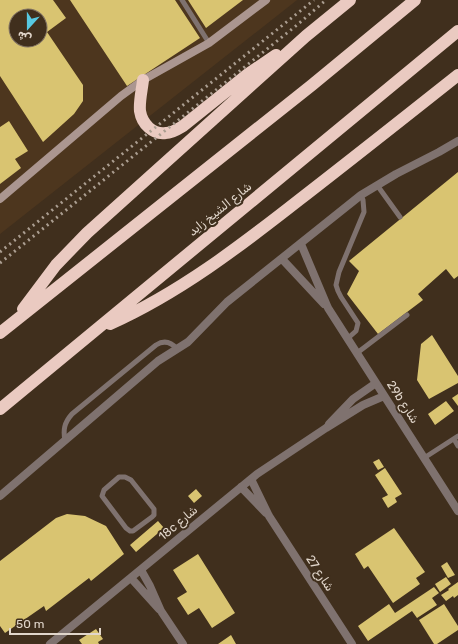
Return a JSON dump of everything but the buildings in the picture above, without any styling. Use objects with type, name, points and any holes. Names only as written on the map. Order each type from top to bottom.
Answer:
[{"type":"highway","points":[[16,319],[56,265],[87,233],[306,36],[350,0]]},
{"type":"highway","points":[[0,333],[312,85],[415,0]]},
{"type":"highway","name":"شارع الشيخ زايد","points":[[0,409],[458,32]]},
{"type":"highway","points":[[143,80],[140,111],[142,120],[148,128],[165,134],[183,126],[262,64],[306,36]]},
{"type":"highway","points":[[94,331],[133,314],[165,296],[226,256],[458,75]]},
{"type":"street","points":[[0,199],[105,109],[143,80],[208,43],[266,0]]},
{"type":"street","points":[[0,496],[158,361],[197,334],[223,306],[361,195],[433,156],[458,140]]},
{"type":"street","name":"29b شارع","points":[[301,244],[327,307],[458,510]]},
{"type":"street","name":"29b شارع","points":[[282,258],[327,307]]},
{"type":"street","name":"18c شارع","points":[[326,428],[353,399],[376,383]]},
{"type":"street","name":"18c شارع","points":[[50,644],[251,479],[326,428],[363,405],[384,396]]},
{"type":"street","name":"شارع 27","points":[[251,479],[269,516],[352,644]]},
{"type":"street","name":"شارع 27","points":[[241,487],[269,516]]},
{"type":"street","points":[[141,570],[161,611]]},
{"type":"street","points":[[130,578],[161,611],[183,644]]},
{"type":"lane","points":[[182,0],[208,43]]},
{"type":"lane","points":[[377,185],[400,217]]},
{"type":"lane","points":[[347,339],[356,331],[358,323],[341,297],[336,285],[339,272],[364,212],[361,195]]},
{"type":"lane","points":[[357,353],[407,315]]},
{"type":"lane","points":[[65,441],[63,434],[64,427],[72,414],[161,342],[173,344],[177,349]]},
{"type":"lane","points":[[424,458],[456,438],[458,446]]},
{"type":"lane","points":[[119,477],[125,477],[131,480],[153,506],[154,515],[136,530],[130,531],[126,528],[104,498],[102,496],[104,490],[119,477]]},
{"type":"shaded area","points":[[0,0],[297,0],[0,234]]},
{"type":"railway","points":[[0,252],[314,0]]},
{"type":"railway","points":[[0,263],[297,25],[326,0]]}]
